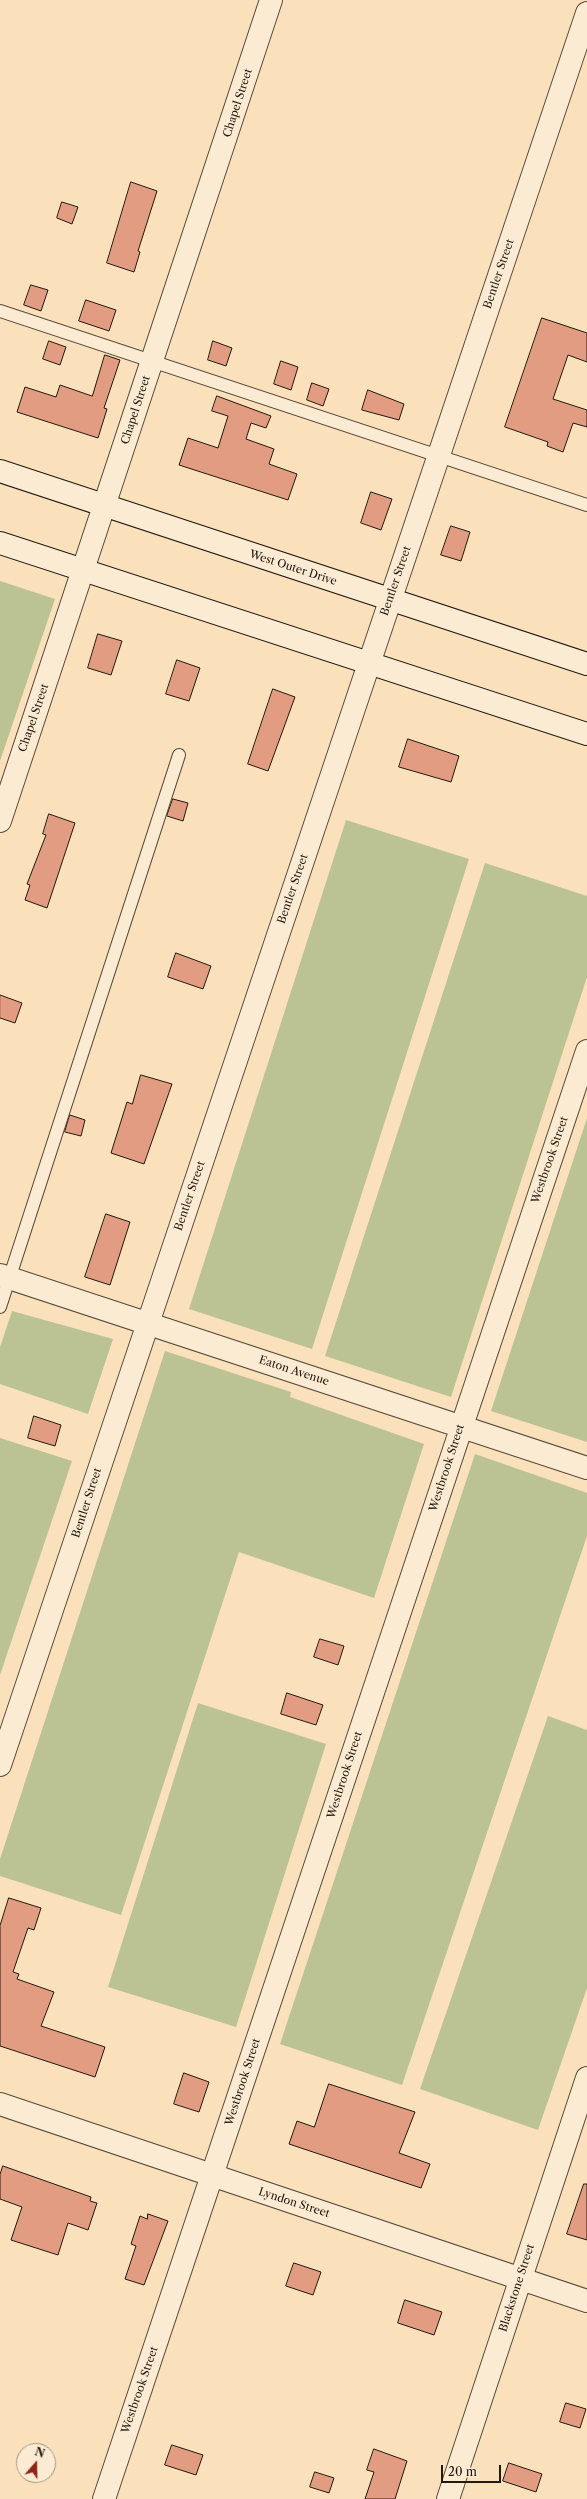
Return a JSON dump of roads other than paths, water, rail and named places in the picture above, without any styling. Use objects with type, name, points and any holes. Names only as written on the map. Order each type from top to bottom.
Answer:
[{"type":"street","name":"Chapel Street","points":[[0,821],[272,0]]},
{"type":"street","name":"Bentler Street","points":[[0,1765],[587,12]]},
{"type":"street","name":"West Outer Drive","points":[[0,472],[587,664]]},
{"type":"street","points":[[0,543],[587,734]]},
{"type":"street","name":"Westbrook Street","points":[[104,2499],[587,1051]]},
{"type":"street","name":"Eaton Avenue","points":[[4,1276],[461,1425],[587,1468]]},
{"type":"street","name":"Blackstone Street","points":[[448,2499],[587,2078]]},
{"type":"street","name":"Lyndon Street","points":[[0,2104],[587,2301]]},
{"type":"lane","points":[[0,311],[587,505]]},
{"type":"lane","points":[[0,1307],[4,1276],[179,755]]}]
